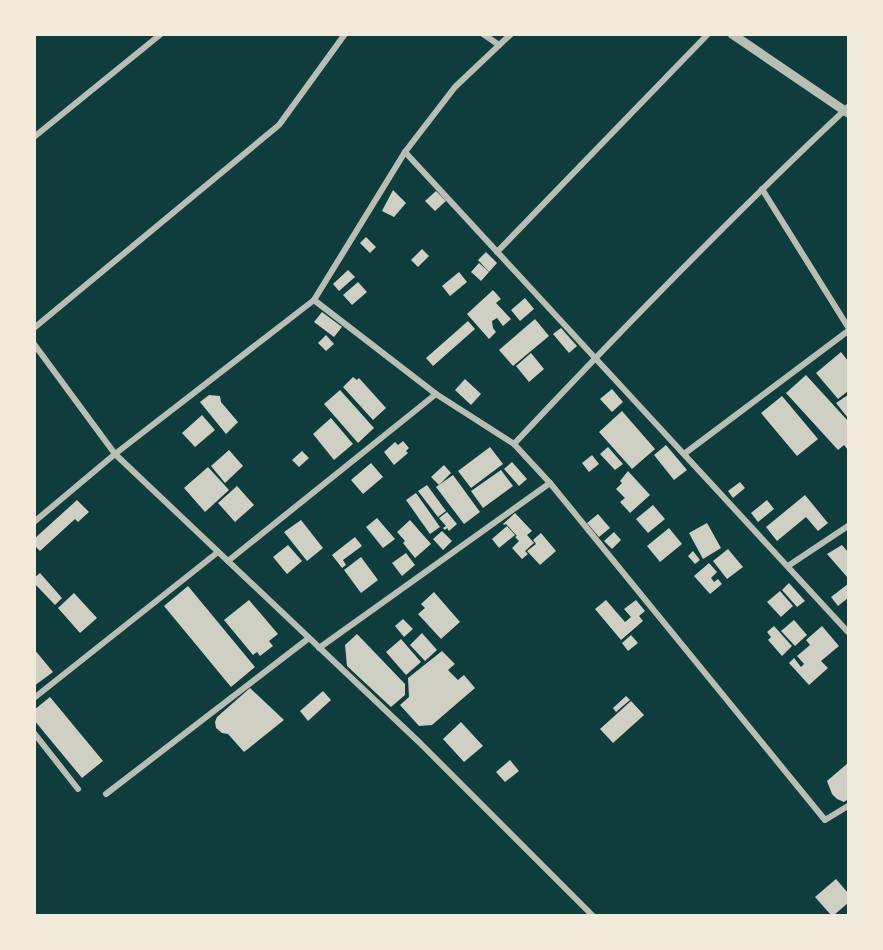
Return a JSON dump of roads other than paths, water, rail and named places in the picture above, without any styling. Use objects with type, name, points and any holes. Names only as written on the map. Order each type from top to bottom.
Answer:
[{"type":"street","points":[[34,137],[161,34]]},
{"type":"street","points":[[34,328],[279,125],[345,34]]},
{"type":"street","points":[[483,34],[499,45]]},
{"type":"street","points":[[34,522],[115,454],[314,300],[405,152],[455,87],[511,34]]},
{"type":"street","points":[[497,252],[708,34]]},
{"type":"street","points":[[514,444],[595,357],[762,189],[847,110],[732,34]]},
{"type":"street","points":[[405,152],[849,632]]},
{"type":"street","points":[[684,454],[849,329],[762,189]]},
{"type":"street","points":[[314,300],[436,394],[514,444],[550,483],[825,820],[849,806]]},
{"type":"street","points":[[34,344],[115,454],[428,751],[594,915]]},
{"type":"street","points":[[228,561],[436,394]]},
{"type":"street","points":[[319,648],[550,483]]},
{"type":"street","points":[[788,566],[849,526]]},
{"type":"street","points":[[34,699],[218,552]]},
{"type":"street","points":[[106,794],[309,638]]},
{"type":"street","points":[[34,733],[78,789]]}]
